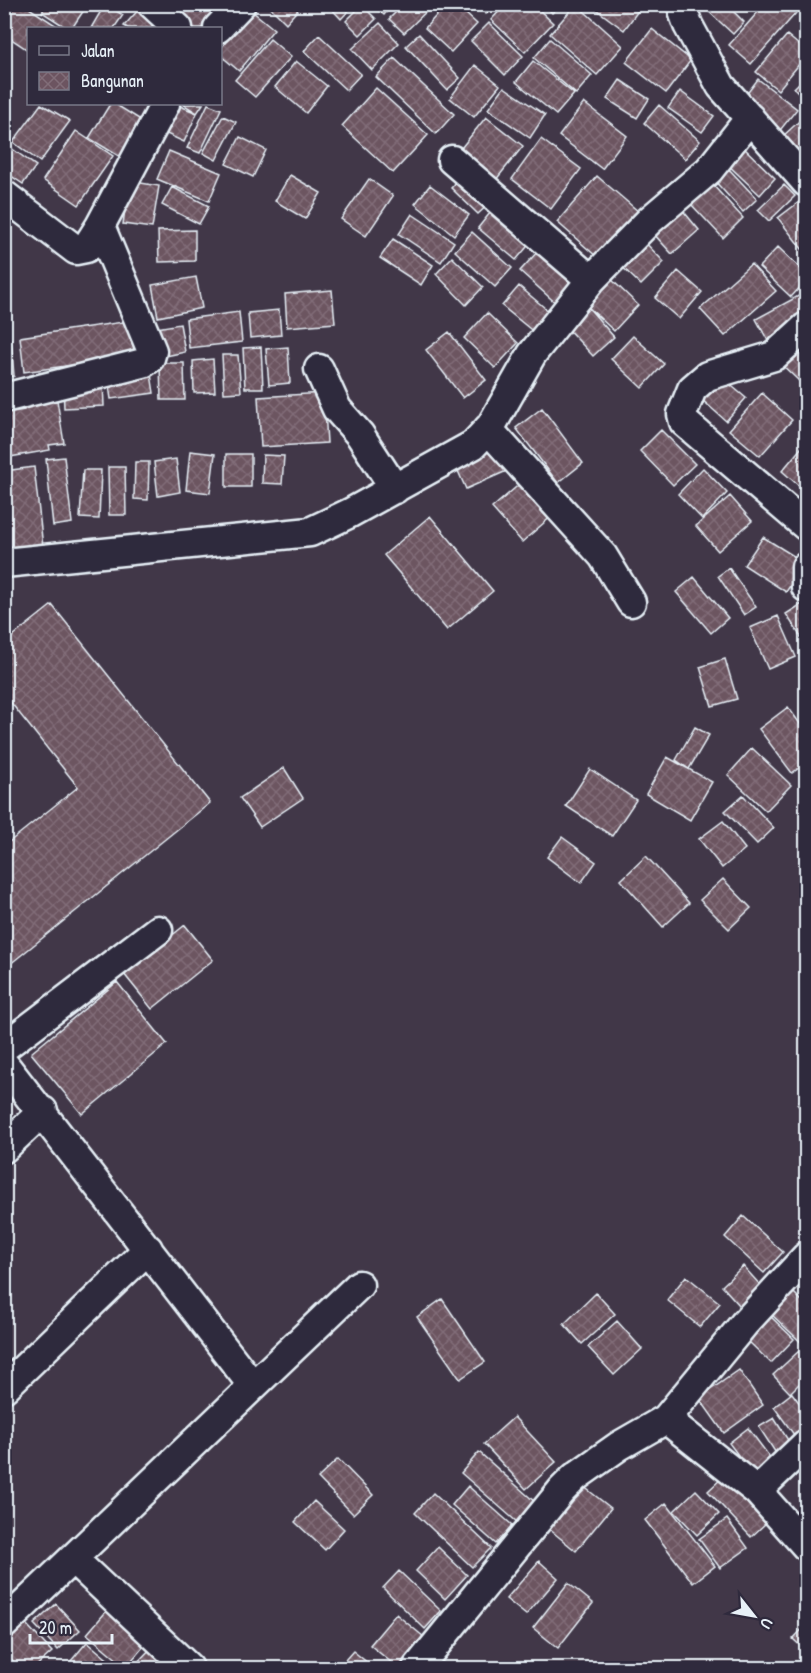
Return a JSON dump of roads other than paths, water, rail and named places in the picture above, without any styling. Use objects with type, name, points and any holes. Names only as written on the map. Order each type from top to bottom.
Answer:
[{"type":"street","points":[[152,4],[177,27]]},
{"type":"street","points":[[219,27],[241,4]]},
{"type":"street","points":[[686,4],[684,14],[688,25],[721,86],[807,182]]},
{"type":"street","points":[[4,195],[76,250],[86,248],[164,105]]},
{"type":"street","points":[[4,563],[310,532],[395,489],[473,445],[488,429],[532,354],[591,280],[650,220],[709,170],[750,118]]},
{"type":"street","points":[[452,160],[591,280]]},
{"type":"street","points":[[4,398],[143,363],[150,358],[152,347],[100,226]]},
{"type":"street","points":[[807,327],[774,357],[707,376],[692,389],[682,414],[684,422],[807,526]]},
{"type":"street","points":[[319,369],[337,409],[360,435],[395,489]]},
{"type":"street","points":[[488,429],[603,556],[631,602]]},
{"type":"street","points":[[807,567],[807,587]]},
{"type":"street","points":[[4,1047],[158,930]]},
{"type":"street","points":[[4,1064],[43,1111],[253,1386]]},
{"type":"street","points":[[4,1149],[43,1111]]},
{"type":"street","points":[[4,1388],[148,1249]]},
{"type":"street","points":[[417,1668],[575,1476],[619,1446],[666,1419],[744,1324],[807,1257]]},
{"type":"street","points":[[4,1624],[359,1285]]},
{"type":"street","points":[[666,1419],[757,1491],[807,1546]]},
{"type":"street","points":[[757,1491],[807,1444]]},
{"type":"street","points":[[73,1559],[189,1668]]}]
